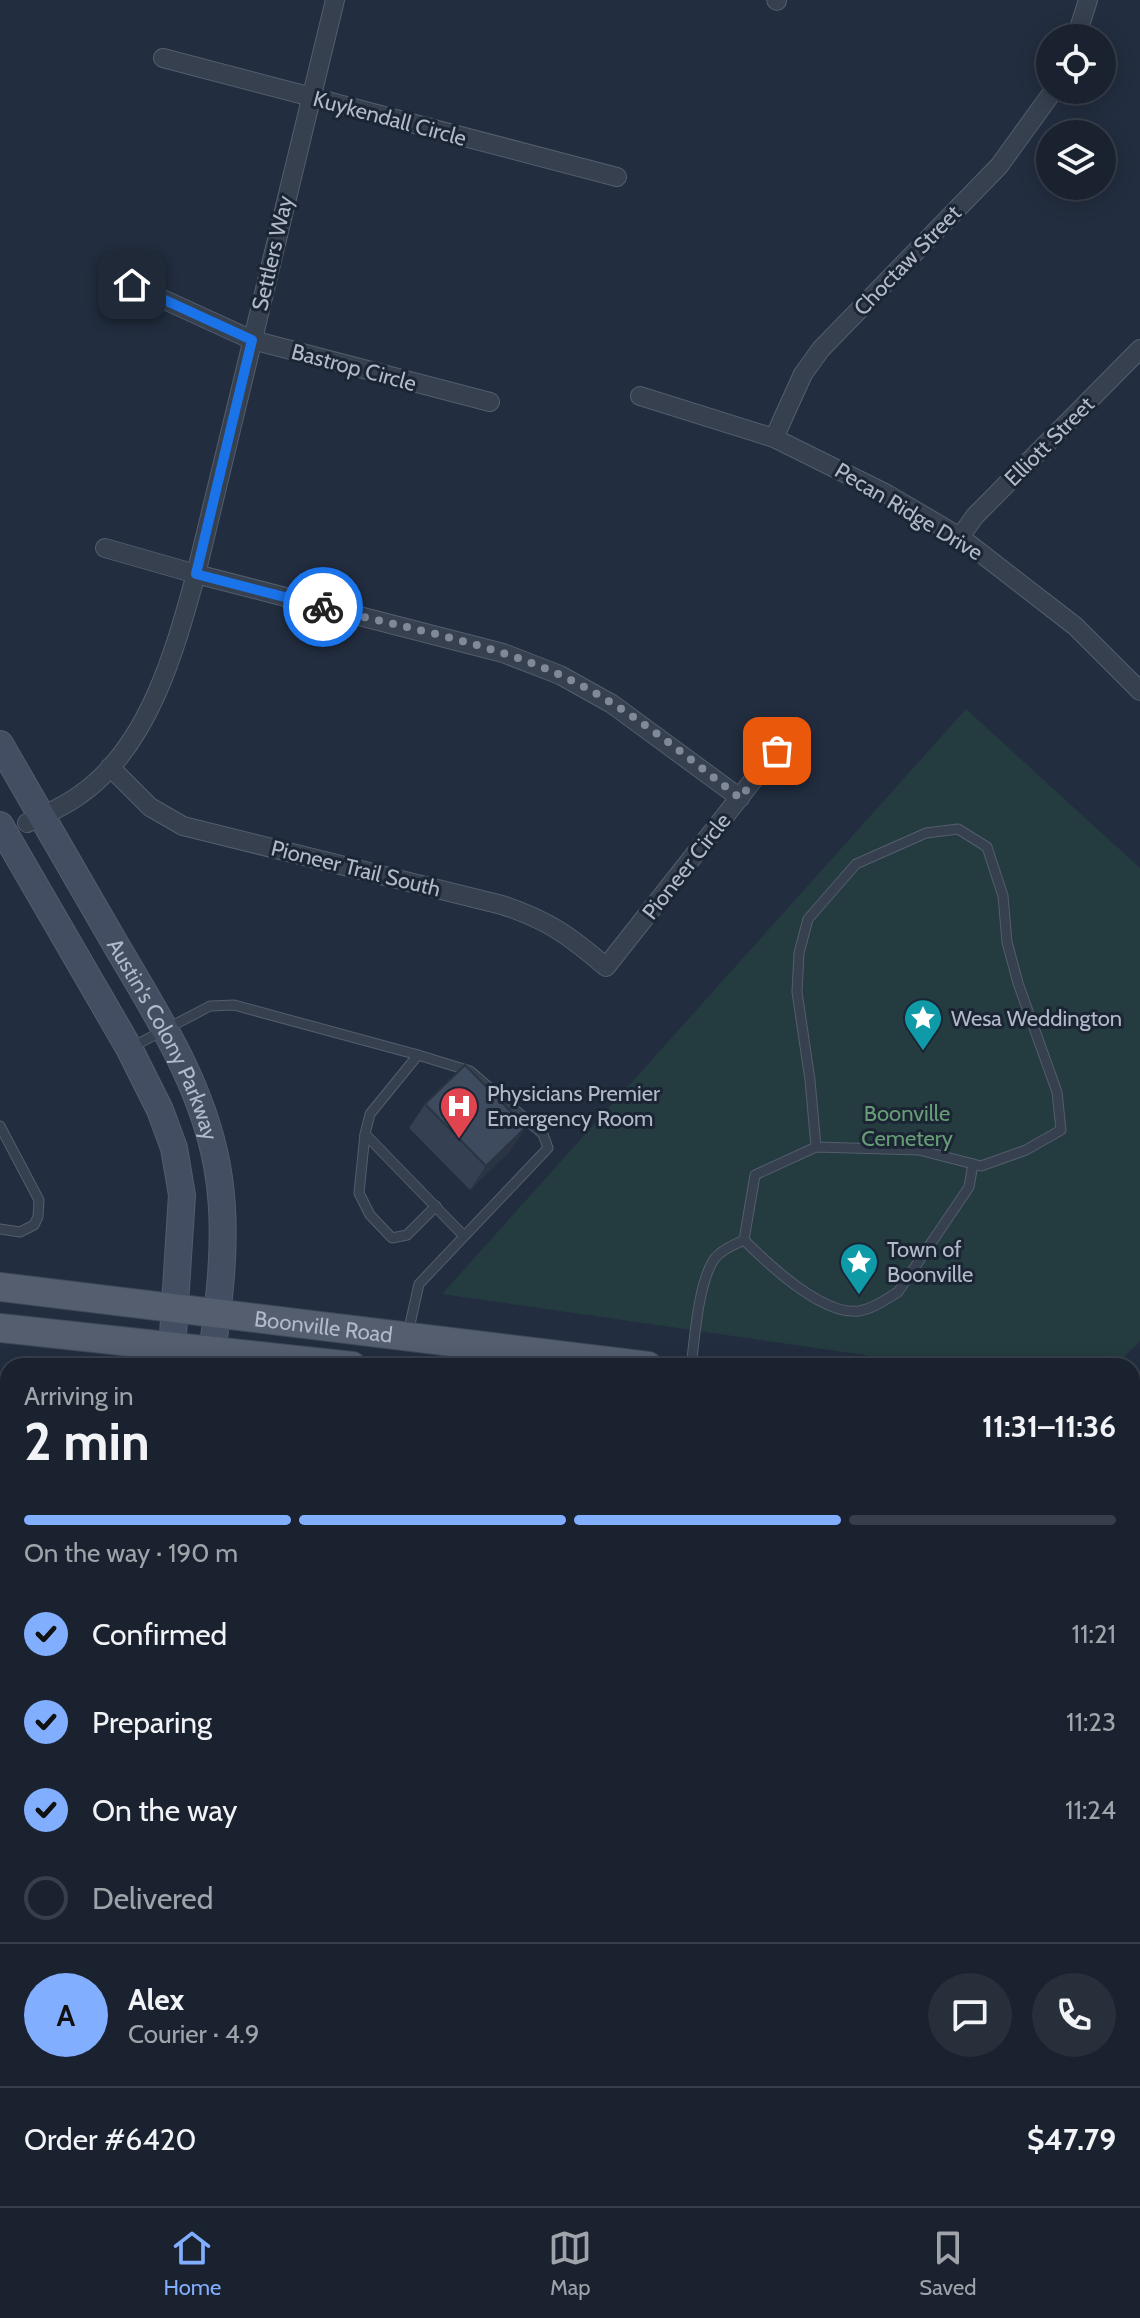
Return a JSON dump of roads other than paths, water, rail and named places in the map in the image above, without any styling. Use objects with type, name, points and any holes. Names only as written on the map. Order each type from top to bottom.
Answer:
[{"type":"main road","name":"Boonville Road","points":[[0,1287],[584,1358]]},
{"type":"main road","name":"Boonville Road","points":[[0,1328],[198,1358]]},
{"type":"street","name":"Settlers Way","points":[[14,827],[82,794],[110,767],[139,729],[156,697],[178,639],[196,574],[335,0]]},
{"type":"street","points":[[1080,24],[1088,0]]},
{"type":"street","name":"Kuykendall Circle","points":[[163,58],[617,177]]},
{"type":"street","name":"Choctaw Street","points":[[774,438],[803,374],[821,349],[999,166],[1044,104]]},
{"type":"street","name":"Bastrop Circle","points":[[132,285],[252,340],[490,402]]},
{"type":"street","name":"Elliott Street","points":[[960,537],[975,516],[1140,349]]},
{"type":"street","name":"Pecan Ridge Drive","points":[[640,396],[774,438],[887,494],[960,537],[1075,626],[1137,683]]},
{"type":"street","points":[[105,548],[503,653],[560,675],[612,704],[740,798]]},
{"type":"street","name":"Pioneer Circle","points":[[606,967],[795,727]]},
{"type":"street","name":"Austin's Colony Parkway","points":[[0,744],[14,827],[160,1110],[174,1148],[182,1195],[172,1356]]},
{"type":"street","name":"Pioneer Trail South","points":[[110,767],[150,807],[183,826],[536,916],[567,934],[606,967]]},
{"type":"street","name":"Austin's Colony Parkway","points":[[14,827],[166,1031],[204,1112],[219,1178],[222,1252],[211,1358]]},
{"type":"lane","points":[[744,1240],[755,1175],[816,1147],[919,1150],[981,1166],[1026,1150],[1061,1130],[1057,1092],[1018,983],[1007,942],[1003,896],[987,847],[958,829],[926,833],[856,864],[808,919],[799,953],[797,992],[816,1147]]},
{"type":"lane","points":[[129,1048],[210,1006],[234,1005],[470,1071],[543,1134],[548,1148],[419,1284],[408,1336]]},
{"type":"lane","points":[[418,1055],[370,1114],[359,1193],[370,1215],[392,1238],[407,1235],[436,1206]]},
{"type":"lane","points":[[0,1126],[39,1200],[39,1208],[34,1225],[20,1232],[0,1229]]},
{"type":"lane","points":[[365,1134],[463,1235]]},
{"type":"lane","points":[[744,1240],[782,1277],[834,1308],[858,1311],[881,1303],[898,1292],[969,1187],[973,1164]]},
{"type":"lane","points":[[692,1358],[701,1299],[713,1260],[744,1240]]},
{"type":"place","name":"Wesa Weddington","points":[[923,1052]]},
{"type":"place","name":"Physicians Premier Emergency Room","points":[[459,1140]]},
{"type":"place","name":"Town of Boonville","points":[[859,1296]]},
{"type":"park label","name":"Boonville Cemetery","points":[[907,1126]]}]
